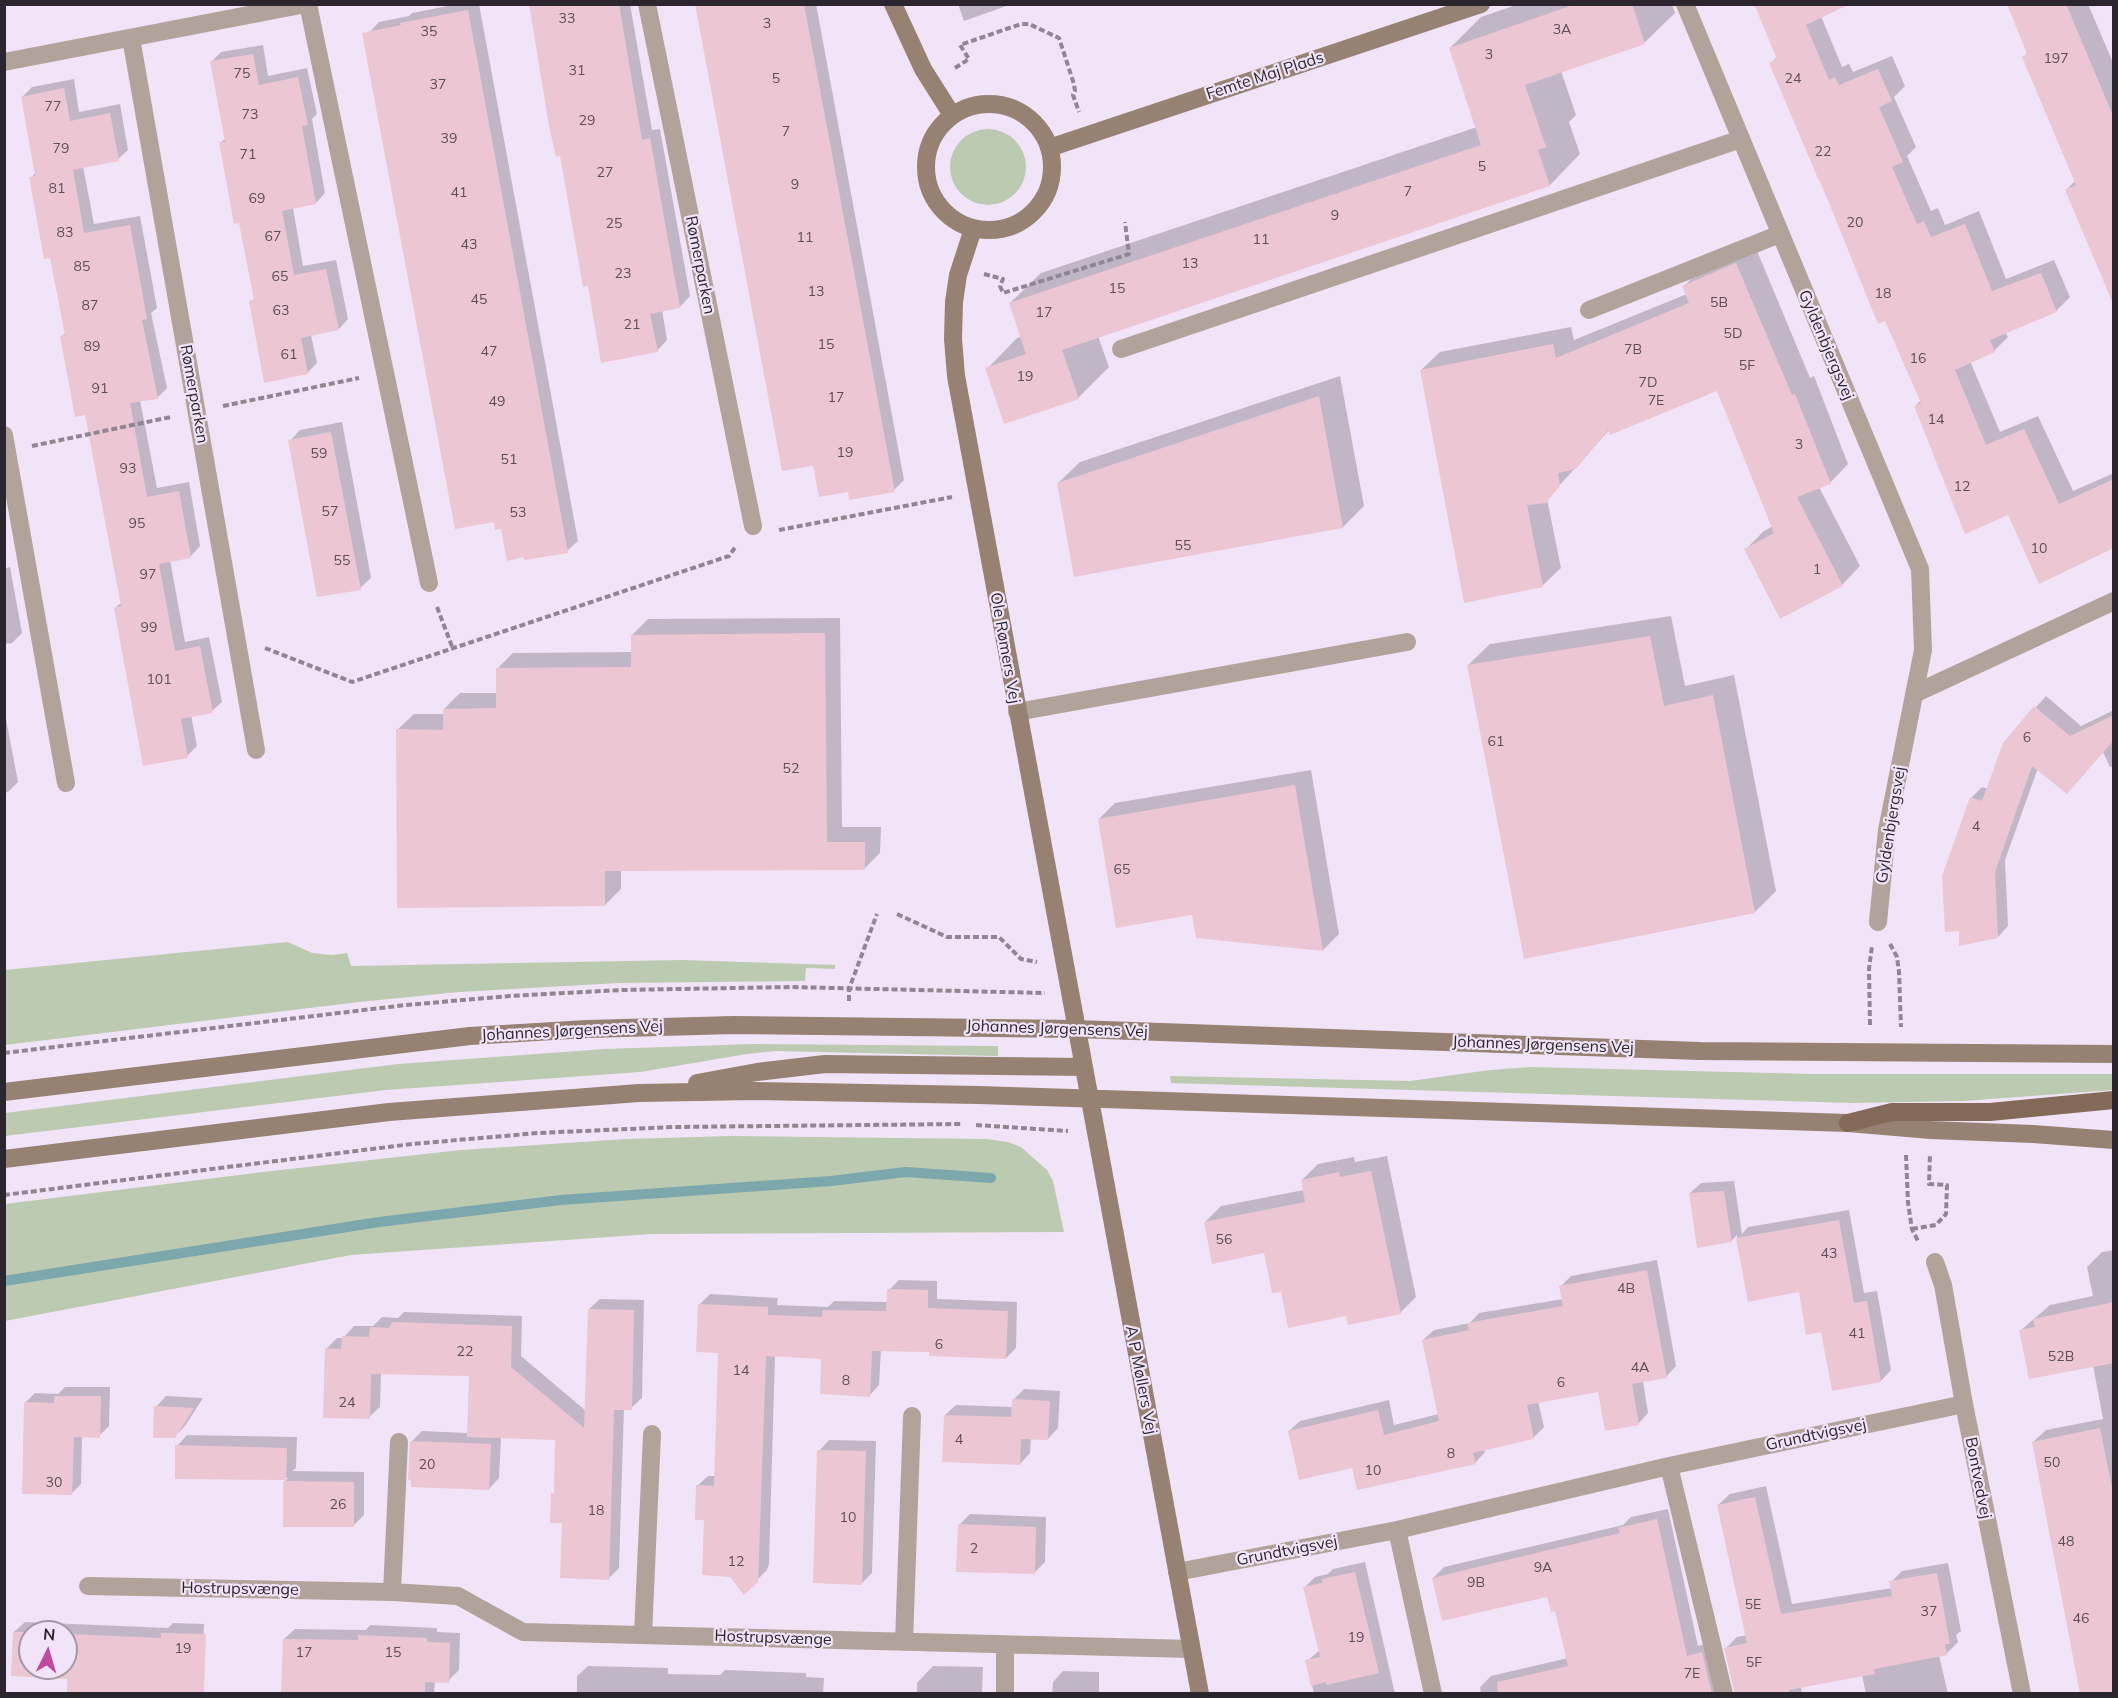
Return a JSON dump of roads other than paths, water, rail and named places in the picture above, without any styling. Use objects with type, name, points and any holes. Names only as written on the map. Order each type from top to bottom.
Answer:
[{"type":"main road","points":[[1848,1123],[1892,1112],[1990,1112],[2114,1100]]},
{"type":"street","points":[[4,62],[307,4],[429,583]]},
{"type":"street","name":"Rømerparken","points":[[647,4],[753,526]]},
{"type":"street","points":[[893,4],[923,69],[952,115]]},
{"type":"street","name":"Femte Maj Plads","points":[[1049,148],[1481,4]]},
{"type":"street","name":"Gyldenbjergsvej","points":[[1685,4],[1920,569],[1923,650],[1887,830],[1878,922]]},
{"type":"street","name":"Rømerparken","points":[[131,38],[256,750]]},
{"type":"street","points":[[990,104],[1009,107],[1027,116],[1040,130],[1049,148],[1053,166],[1050,186],[1041,203],[1028,217],[1011,227],[992,231],[956,222],[942,210],[932,195],[926,178],[925,160],[930,142],[952,115],[971,107],[990,104]]},
{"type":"street","points":[[1121,349],[1741,139]]},
{"type":"street","name":"Ole Rømers Vej","points":[[973,228],[955,288],[953,339],[956,376],[1084,1067]]},
{"type":"street","points":[[1589,310],[1780,234]]},
{"type":"street","points":[[4,435],[66,783]]},
{"type":"street","points":[[1914,694],[2114,602]]},
{"type":"street","points":[[1017,712],[1407,642]]},
{"type":"street","name":"Johannes Jørgensens Vej","points":[[4,1092],[470,1036],[587,1029],[734,1025],[1076,1029],[1700,1051],[2114,1054]]},
{"type":"street","points":[[639,1093],[757,1072],[825,1064],[1084,1067]]},
{"type":"street","name":"A P Møllers Vej","points":[[1084,1067],[1200,1694]]},
{"type":"street","points":[[4,1159],[389,1112],[639,1093],[755,1091],[1089,1098],[1848,1123],[2114,1140]]},
{"type":"street","name":"Bontvedvej","points":[[1935,1262],[1943,1285],[1964,1404],[2022,1694]]},
{"type":"street","name":"Grundtvigsvej","points":[[1177,1572],[1398,1530],[1669,1466],[1964,1404]]},
{"type":"street","points":[[903,1642],[912,1416]]},
{"type":"street","points":[[643,1635],[652,1434]]},
{"type":"street","points":[[392,1592],[399,1442]]},
{"type":"street","points":[[1669,1466],[1724,1694]]},
{"type":"street","points":[[1398,1530],[1433,1694]]},
{"type":"street","name":"Hostrupsvænge","points":[[88,1586],[392,1592],[458,1596],[523,1632],[1191,1649]]},
{"type":"street","points":[[1005,1645],[1005,1694]]},
{"type":"waterway","points":[[4,1281],[379,1222],[561,1200],[831,1181],[906,1172],[991,1178]]}]
